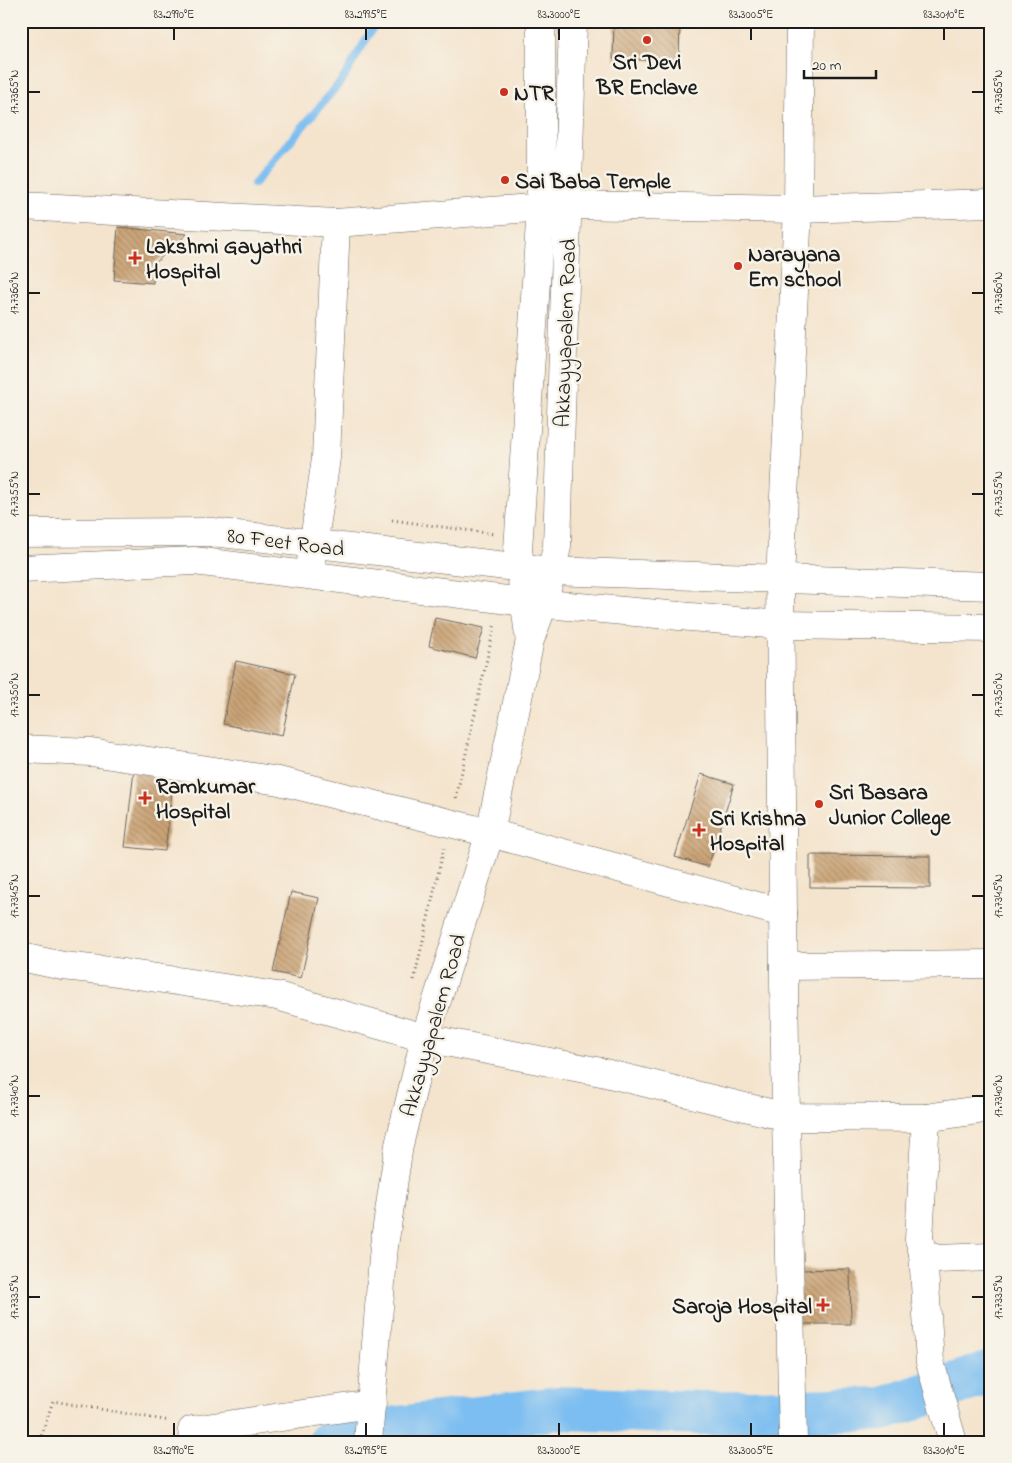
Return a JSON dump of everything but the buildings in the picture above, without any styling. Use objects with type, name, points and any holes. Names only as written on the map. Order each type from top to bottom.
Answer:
[{"type":"street","name":"Akkayyapalem Road","points":[[371,1421],[390,1200],[399,1145],[425,1038],[490,833],[530,640],[522,601],[510,567],[518,549],[541,208],[541,21]]},
{"type":"street","name":"Akkayyapalem Road","points":[[522,601],[550,571],[557,547],[569,205],[573,21]]},
{"type":"street","points":[[792,1435],[783,913],[780,579],[798,209],[800,21]]},
{"type":"street","points":[[21,206],[336,223],[569,205],[798,209],[991,203]]},
{"type":"street","points":[[309,575],[326,458],[336,223]]},
{"type":"street","name":"80 Feet Road","points":[[21,533],[212,532],[550,571],[991,586]]},
{"type":"street","name":"80 Feet Road","points":[[21,570],[194,561],[522,601],[780,625],[991,628]]},
{"type":"street","points":[[21,749],[91,752],[270,780],[490,833],[783,913]]},
{"type":"street","points":[[21,957],[63,966],[110,971],[277,996],[425,1038],[601,1072],[786,1117],[926,1118],[991,1108]]},
{"type":"street","points":[[784,966],[991,964]]},
{"type":"street","points":[[926,1118],[919,1239],[923,1253],[930,1362],[953,1442]]},
{"type":"street","points":[[923,1253],[936,1259],[991,1257]]},
{"type":"street","points":[[192,1430],[371,1421]]},
{"type":"path","points":[[392,520],[503,536],[510,567]]},
{"type":"path","points":[[414,980],[497,615],[522,601]]},
{"type":"path","points":[[21,1433],[40,1440],[53,1401],[165,1420],[192,1430]]},
{"type":"waterway","points":[[254,184],[343,79],[377,21]]},
{"type":"waterway","points":[[330,1442],[350,1434],[558,1408],[702,1413],[883,1409],[991,1372]]},
{"type":"place","name":"Sri Devi BR Enclave","points":[[647,40]]},
{"type":"place","name":"NTR","points":[[504,92]]},
{"type":"place","name":"Sai Baba Temple","points":[[505,180]]},
{"type":"place","name":"Lakshmi Gayathri Hospital","points":[[135,258]]},
{"type":"place","name":"Narayana Em school","points":[[738,266]]},
{"type":"place","name":"Ramkumar Hospital","points":[[145,798]]},
{"type":"place","name":"Sri Basara Junior College","points":[[819,804]]},
{"type":"place","name":"Sri Krishna Hospital","points":[[699,830]]},
{"type":"place","name":"Saroja Hospital","points":[[823,1305]]}]
